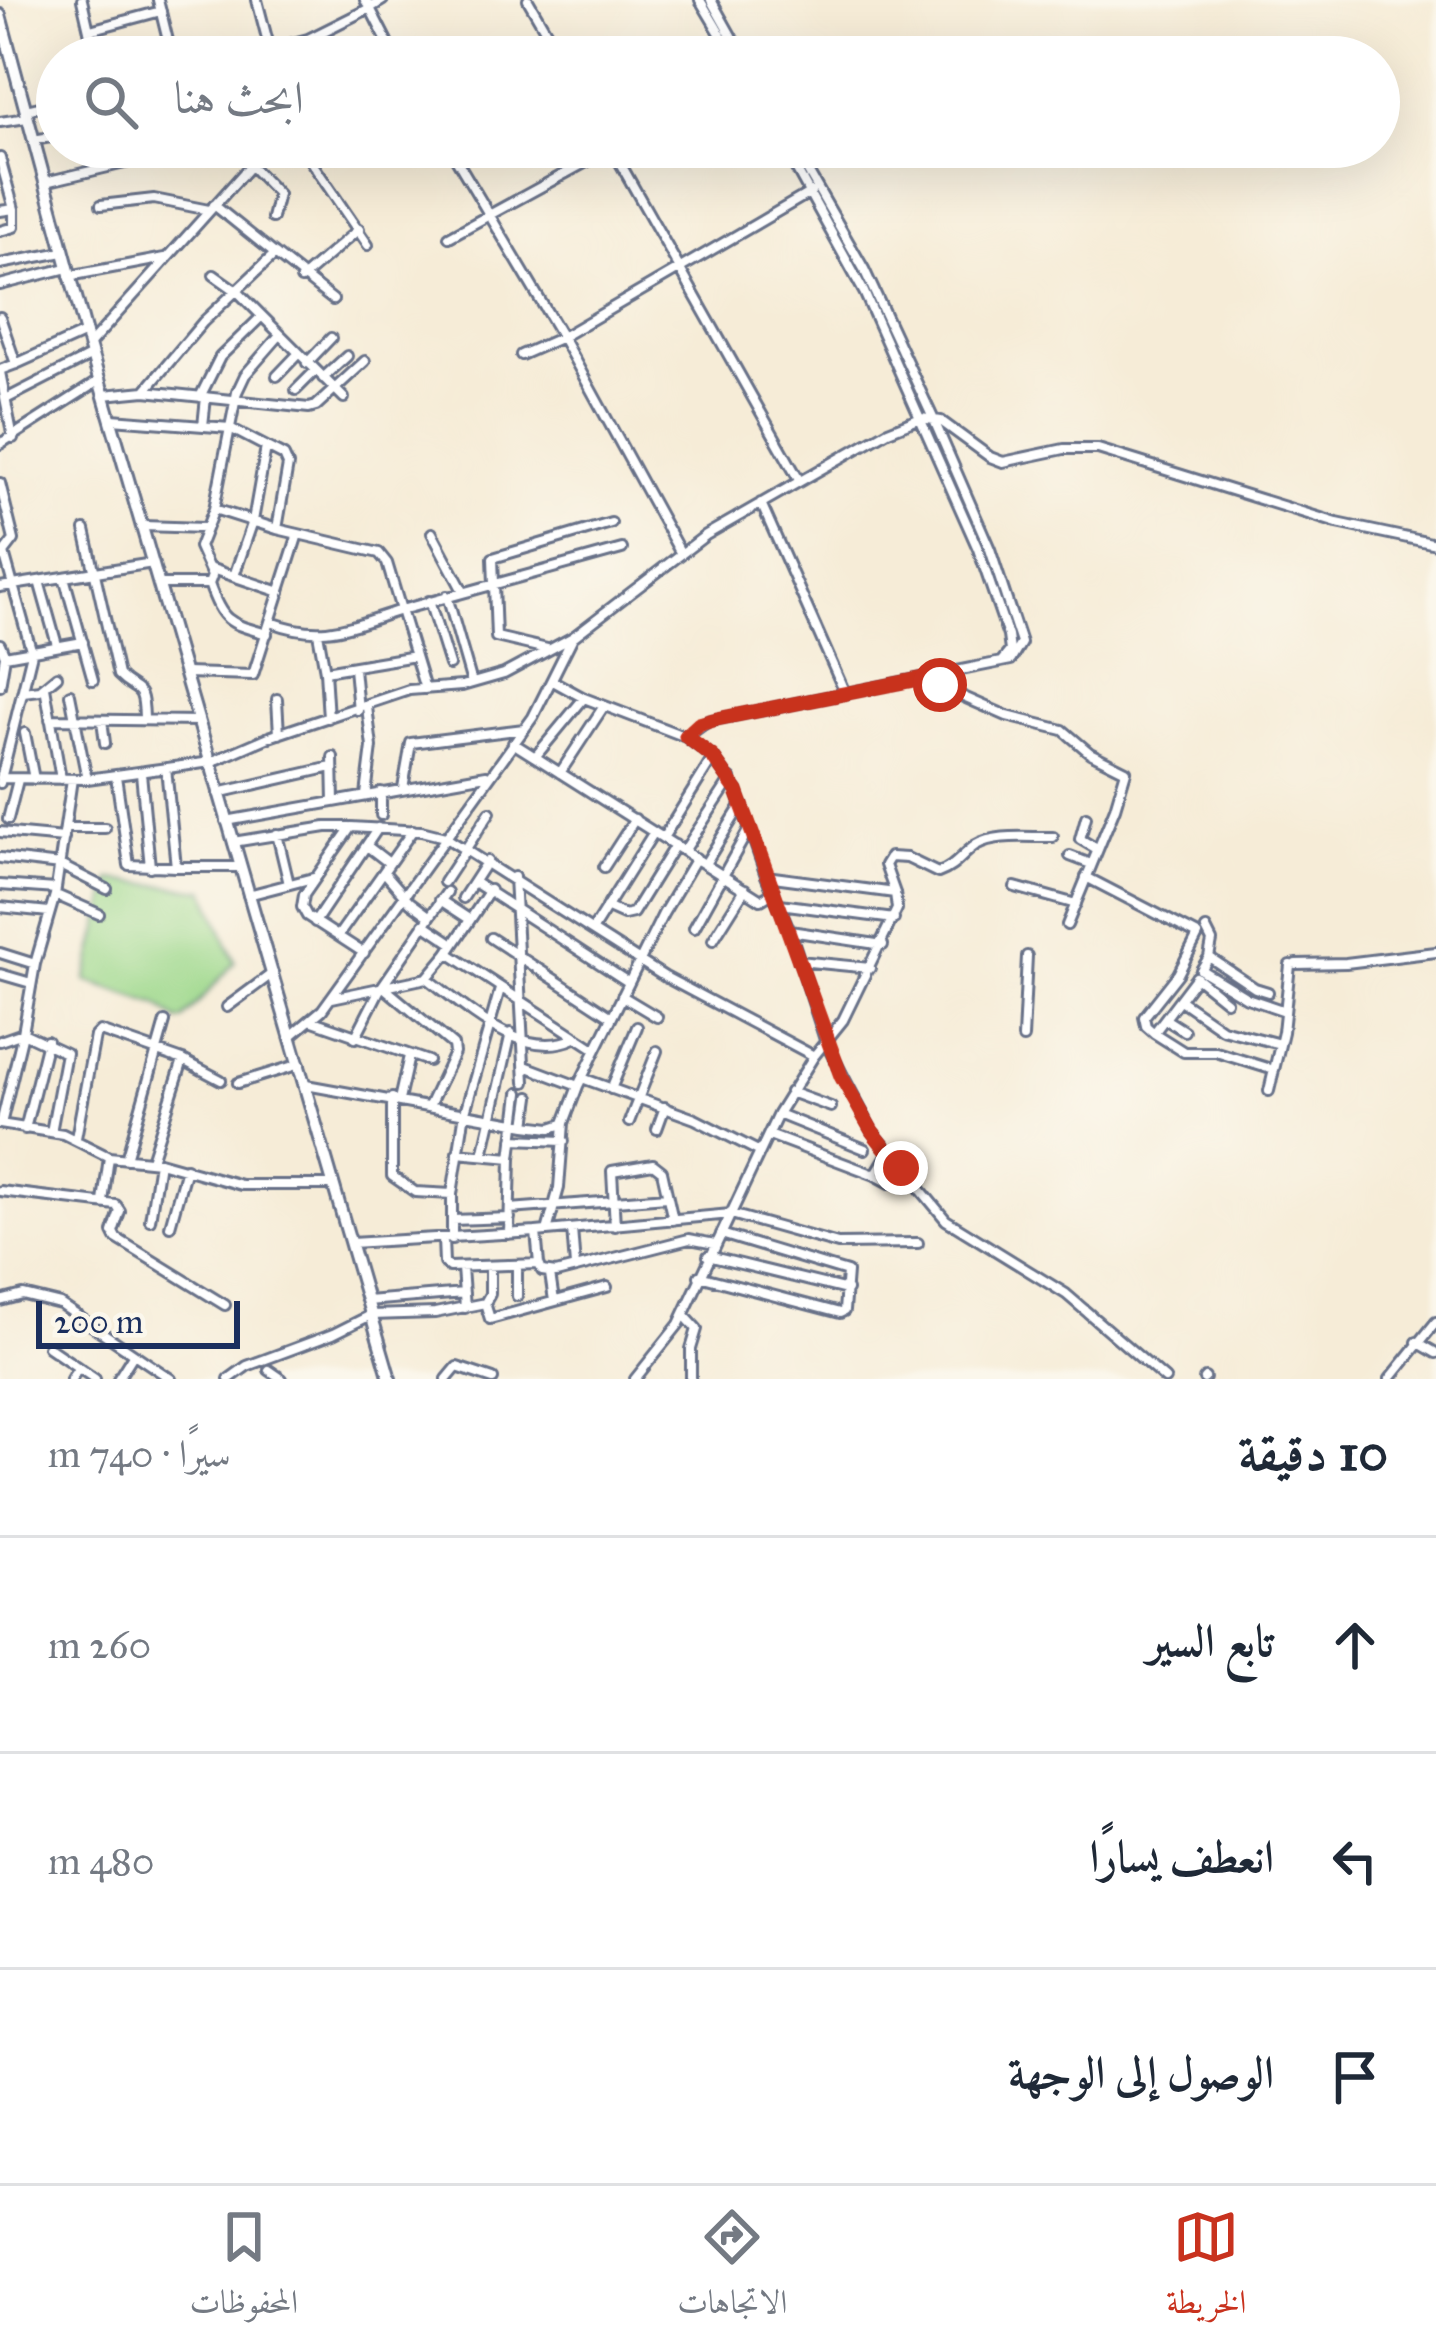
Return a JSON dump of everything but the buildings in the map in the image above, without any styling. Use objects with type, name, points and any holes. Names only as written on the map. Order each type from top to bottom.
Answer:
[{"type":"main road","points":[[0,15],[36,150]]},
{"type":"main road","points":[[41,168],[390,1379]]},
{"type":"street","points":[[82,0],[91,36]]},
{"type":"street","points":[[158,0],[167,36]]},
{"type":"street","points":[[257,0],[266,36]]},
{"type":"street","points":[[316,36],[383,0]]},
{"type":"street","points":[[528,0],[548,36]]},
{"type":"street","points":[[700,0],[721,36]]},
{"type":"street","points":[[711,0],[731,36]]},
{"type":"street","points":[[368,4],[384,36]]},
{"type":"street","points":[[90,30],[161,11]]},
{"type":"street","points":[[0,122],[36,110]]},
{"type":"street","points":[[0,160],[15,225],[0,231]]},
{"type":"street","points":[[45,182],[104,168]]},
{"type":"street","points":[[5,399],[89,344],[246,168]]},
{"type":"street","points":[[258,168],[278,194],[272,218]]},
{"type":"street","points":[[316,168],[368,245]]},
{"type":"street","points":[[462,168],[562,337],[680,552]]},
{"type":"street","points":[[449,237],[574,168]]},
{"type":"street","points":[[624,168],[799,480]]},
{"type":"street","points":[[686,736],[708,721],[1000,663],[1016,656],[1021,643],[990,549],[864,269],[798,168]]},
{"type":"street","points":[[804,168],[978,549],[1010,651],[1000,663]]},
{"type":"street","points":[[521,355],[562,337],[814,191]]},
{"type":"street","points":[[101,205],[154,200],[212,208],[333,300]]},
{"type":"street","points":[[0,211],[14,209]]},
{"type":"street","points":[[302,278],[358,229]]},
{"type":"street","points":[[0,264],[63,252]]},
{"type":"street","points":[[145,391],[203,322],[275,254]]},
{"type":"street","points":[[0,285],[166,257]]},
{"type":"street","points":[[214,275],[238,292],[344,398]]},
{"type":"street","points":[[0,317],[5,344],[16,364]]},
{"type":"street","points":[[202,426],[203,397],[220,357],[261,317]]},
{"type":"street","points":[[160,584],[208,584],[213,580],[199,547],[214,509],[235,400],[245,375],[278,336]]},
{"type":"street","points":[[308,363],[331,338]]},
{"type":"street","points":[[14,438],[0,371],[89,344]]},
{"type":"street","points":[[278,376],[298,354]]},
{"type":"street","points":[[296,390],[347,356]]},
{"type":"street","points":[[104,394],[145,391],[309,408],[365,361]]},
{"type":"street","points":[[0,444],[100,380]]},
{"type":"street","points":[[0,483],[14,540],[4,553],[32,653],[0,780],[116,776],[211,762],[409,690],[504,674],[573,638],[680,552],[799,480],[921,418],[933,418],[998,460],[1010,462],[1074,447],[1097,449],[1337,523],[1436,544]]},
{"type":"street","points":[[112,419],[230,428],[284,456],[288,465],[277,529]]},
{"type":"street","points":[[234,576],[254,520],[266,447]]},
{"type":"street","points":[[761,503],[845,693]]},
{"type":"street","points":[[214,509],[379,553],[387,562],[425,689]]},
{"type":"street","points":[[548,650],[496,637],[491,563],[496,555],[611,523]]},
{"type":"street","points":[[143,526],[204,528]]},
{"type":"street","points":[[85,530],[119,679],[137,686],[143,718]]},
{"type":"street","points":[[432,533],[463,591]]},
{"type":"street","points":[[185,673],[254,675],[298,534]]},
{"type":"street","points":[[271,622],[318,633],[622,549]]},
{"type":"street","points":[[0,587],[154,562]]},
{"type":"street","points":[[209,568],[280,592]]},
{"type":"street","points":[[64,577],[93,680]]},
{"type":"street","points":[[39,581],[57,646]]},
{"type":"street","points":[[208,584],[226,620],[267,634]]},
{"type":"street","points":[[447,596],[472,682]]},
{"type":"street","points":[[429,601],[448,665]]},
{"type":"street","points":[[318,633],[328,718]]},
{"type":"street","points":[[292,1035],[313,1021],[330,999],[524,729],[573,638]]},
{"type":"street","points":[[5,656],[83,642]]},
{"type":"street","points":[[0,643],[5,656],[0,686]]},
{"type":"street","points":[[325,671],[415,656]]},
{"type":"street","points":[[354,668],[372,747],[366,795]]},
{"type":"street","points":[[23,692],[45,688],[57,676]]},
{"type":"street","points":[[934,676],[940,685],[1007,716],[1063,730],[1090,753],[1123,767],[1124,784],[1067,925]]},
{"type":"street","points":[[553,681],[584,698],[686,736],[713,757],[742,804],[841,1076],[889,1152],[955,1227],[1066,1294],[1165,1379]]},
{"type":"street","points":[[45,688],[66,779],[65,833],[56,892],[34,964],[0,1124],[76,1138],[109,1157],[155,1161],[241,1185],[334,1186]]},
{"type":"street","points":[[70,694],[87,778]]},
{"type":"street","points":[[536,757],[584,698]]},
{"type":"street","points":[[278,699],[279,734]]},
{"type":"street","points":[[560,773],[604,706]]},
{"type":"street","points":[[50,719],[199,721]]},
{"type":"street","points":[[102,720],[105,742]]},
{"type":"street","points":[[403,788],[411,743],[524,729]]},
{"type":"street","points":[[26,733],[34,778]]},
{"type":"street","points":[[513,743],[761,900],[774,892]]},
{"type":"street","points":[[592,929],[713,757]]},
{"type":"street","points":[[218,793],[332,762],[334,802]]},
{"type":"street","points":[[166,768],[176,867]]},
{"type":"street","points":[[141,773],[150,867]]},
{"type":"street","points":[[226,821],[488,775]]},
{"type":"street","points":[[116,776],[128,861],[133,867],[239,867]]},
{"type":"street","points":[[8,819],[18,779]]},
{"type":"street","points":[[685,851],[730,779]]},
{"type":"street","points":[[381,792],[381,815]]},
{"type":"street","points":[[715,1244],[689,1239],[550,1274],[539,1264],[541,1232],[554,1205],[564,1123],[580,1082],[640,960],[700,861],[742,804]]},
{"type":"street","points":[[355,1038],[490,812]]},
{"type":"street","points":[[1086,817],[1080,839],[1097,849]]},
{"type":"street","points":[[604,867],[634,819]]},
{"type":"street","points":[[233,842],[351,827],[445,837],[700,998],[814,1056]]},
{"type":"street","points":[[351,827],[302,902],[304,912],[315,922],[364,953]]},
{"type":"street","points":[[0,832],[105,828]]},
{"type":"street","points":[[315,922],[378,828]]},
{"type":"street","points":[[694,928],[749,829]]},
{"type":"street","points":[[338,936],[413,830]]},
{"type":"street","points":[[277,834],[289,884]]},
{"type":"street","points":[[635,1379],[684,1315],[778,1114],[843,1020],[883,945],[897,909],[885,865],[890,857],[907,858],[944,873],[978,844],[1001,838],[1053,837]]},
{"type":"street","points":[[607,907],[623,916],[633,913],[675,845]]},
{"type":"street","points":[[367,846],[451,948],[500,988],[595,1049]]},
{"type":"street","points":[[1070,856],[1091,864]]},
{"type":"street","points":[[0,858],[60,865],[107,889]]},
{"type":"street","points":[[463,898],[488,861]]},
{"type":"street","points":[[766,876],[895,893]]},
{"type":"street","points":[[514,877],[525,1082]]},
{"type":"street","points":[[248,896],[314,878]]},
{"type":"street","points":[[1087,878],[1198,935],[1178,974],[1144,1017],[1146,1026],[1177,1049],[1216,1052],[1274,1070]]},
{"type":"street","points":[[474,882],[628,982]]},
{"type":"street","points":[[0,885],[56,892],[99,914]]},
{"type":"street","points":[[1015,887],[1076,904]]},
{"type":"street","points":[[330,999],[427,978],[490,890]]},
{"type":"street","points":[[713,940],[745,890]]},
{"type":"street","points":[[444,892],[469,919]]},
{"type":"street","points":[[778,904],[894,919]]},
{"type":"street","points":[[0,907],[49,912]]},
{"type":"street","points":[[1154,1034],[1209,957],[1212,941],[1206,929]]},
{"type":"street","points":[[790,931],[883,945]]},
{"type":"street","points":[[491,938],[612,1017]]},
{"type":"street","points":[[1269,1090],[1293,965],[1436,952]]},
{"type":"street","points":[[0,953],[34,964]]},
{"type":"street","points":[[1023,1038],[1027,956]]},
{"type":"street","points":[[1209,957],[1268,992]]},
{"type":"street","points":[[800,962],[870,968]]},
{"type":"street","points":[[227,1007],[273,973]]},
{"type":"street","points":[[0,974],[31,983]]},
{"type":"street","points":[[1198,975],[1226,1001]]},
{"type":"street","points":[[1198,975],[1285,1011]]},
{"type":"street","points":[[427,978],[488,1023],[511,1034],[550,1046],[577,1037]]},
{"type":"street","points":[[500,988],[457,1153],[446,1265],[539,1264]]},
{"type":"street","points":[[382,990],[454,1045],[429,1106]]},
{"type":"street","points":[[622,996],[657,1017]]},
{"type":"street","points":[[1180,1000],[1222,1029],[1280,1044]]},
{"type":"street","points":[[1166,1018],[1184,1031]]},
{"type":"street","points":[[313,1021],[428,1061]]},
{"type":"street","points":[[126,1159],[165,1022]]},
{"type":"street","points":[[611,1088],[637,1027]]},
{"type":"street","points":[[0,1041],[23,1033],[46,1041],[68,1058],[51,1132]]},
{"type":"street","points":[[76,1138],[97,1033],[157,1049],[221,1080]]},
{"type":"street","points":[[483,1155],[511,1034]]},
{"type":"street","points":[[25,1129],[46,1041]]},
{"type":"street","points":[[629,1122],[657,1052]]},
{"type":"street","points":[[409,1056],[395,1099],[392,1176],[415,1192],[452,1194]]},
{"type":"street","points":[[149,1220],[155,1161],[184,1060]]},
{"type":"street","points":[[238,1083],[300,1064]]},
{"type":"street","points":[[525,1066],[665,1107],[760,1152]]},
{"type":"street","points":[[306,1085],[520,1124],[551,1128],[564,1123]]},
{"type":"street","points":[[790,1092],[831,1107]]},
{"type":"street","points":[[519,1093],[520,1124]]},
{"type":"street","points":[[509,1234],[513,1139],[530,1097]]},
{"type":"street","points":[[657,1129],[665,1107]]},
{"type":"street","points":[[778,1114],[865,1150]]},
{"type":"street","points":[[769,1135],[890,1183]]},
{"type":"street","points":[[513,1139],[564,1142]]},
{"type":"street","points":[[875,1175],[889,1152]]},
{"type":"street","points":[[457,1153],[511,1158]]},
{"type":"street","points":[[103,1202],[109,1157]]},
{"type":"street","points":[[614,1226],[611,1175],[615,1168],[653,1164],[662,1171],[673,1220]]},
{"type":"street","points":[[170,1226],[187,1168]]},
{"type":"street","points":[[0,1191],[103,1202],[119,1208],[116,1238],[225,1305]]},
{"type":"street","points":[[452,1220],[554,1205],[667,1197]]},
{"type":"street","points":[[351,1243],[730,1214],[838,1244],[919,1243]]},
{"type":"street","points":[[572,1229],[575,1268]]},
{"type":"street","points":[[699,1276],[844,1311],[849,1274],[842,1269],[721,1234]]},
{"type":"street","points":[[708,1256],[847,1290]]},
{"type":"street","points":[[517,1296],[518,1266]]},
{"type":"street","points":[[490,1267],[490,1294],[485,1303],[488,1317],[497,1319],[607,1287]]},
{"type":"street","points":[[462,1268],[465,1308]]},
{"type":"street","points":[[550,1274],[554,1301]]},
{"type":"street","points":[[368,1301],[464,1293]]},
{"type":"street","points":[[0,1301],[23,1295],[60,1304],[171,1379]]},
{"type":"street","points":[[230,1379],[247,1366],[371,1315],[485,1303]]},
{"type":"street","points":[[684,1315],[697,1329],[691,1379]]},
{"type":"street","points":[[1390,1379],[1436,1322]]},
{"type":"street","points":[[1418,1342],[1436,1353]]},
{"type":"street","points":[[48,1347],[94,1379]]},
{"type":"street","points":[[118,1379],[133,1355]]},
{"type":"street","points":[[447,1379],[457,1366],[493,1379]]},
{"type":"street","points":[[71,1379],[78,1369]]},
{"type":"street","points":[[269,1370],[282,1379]]},
{"type":"green space","points":[[111,880],[205,890],[235,962],[183,1020],[158,1005],[86,981]]},
{"type":"route","points":[[901,1168],[872,1131],[841,1076],[737,791],[713,757],[686,736],[699,724],[717,719],[934,676],[940,685]]}]
